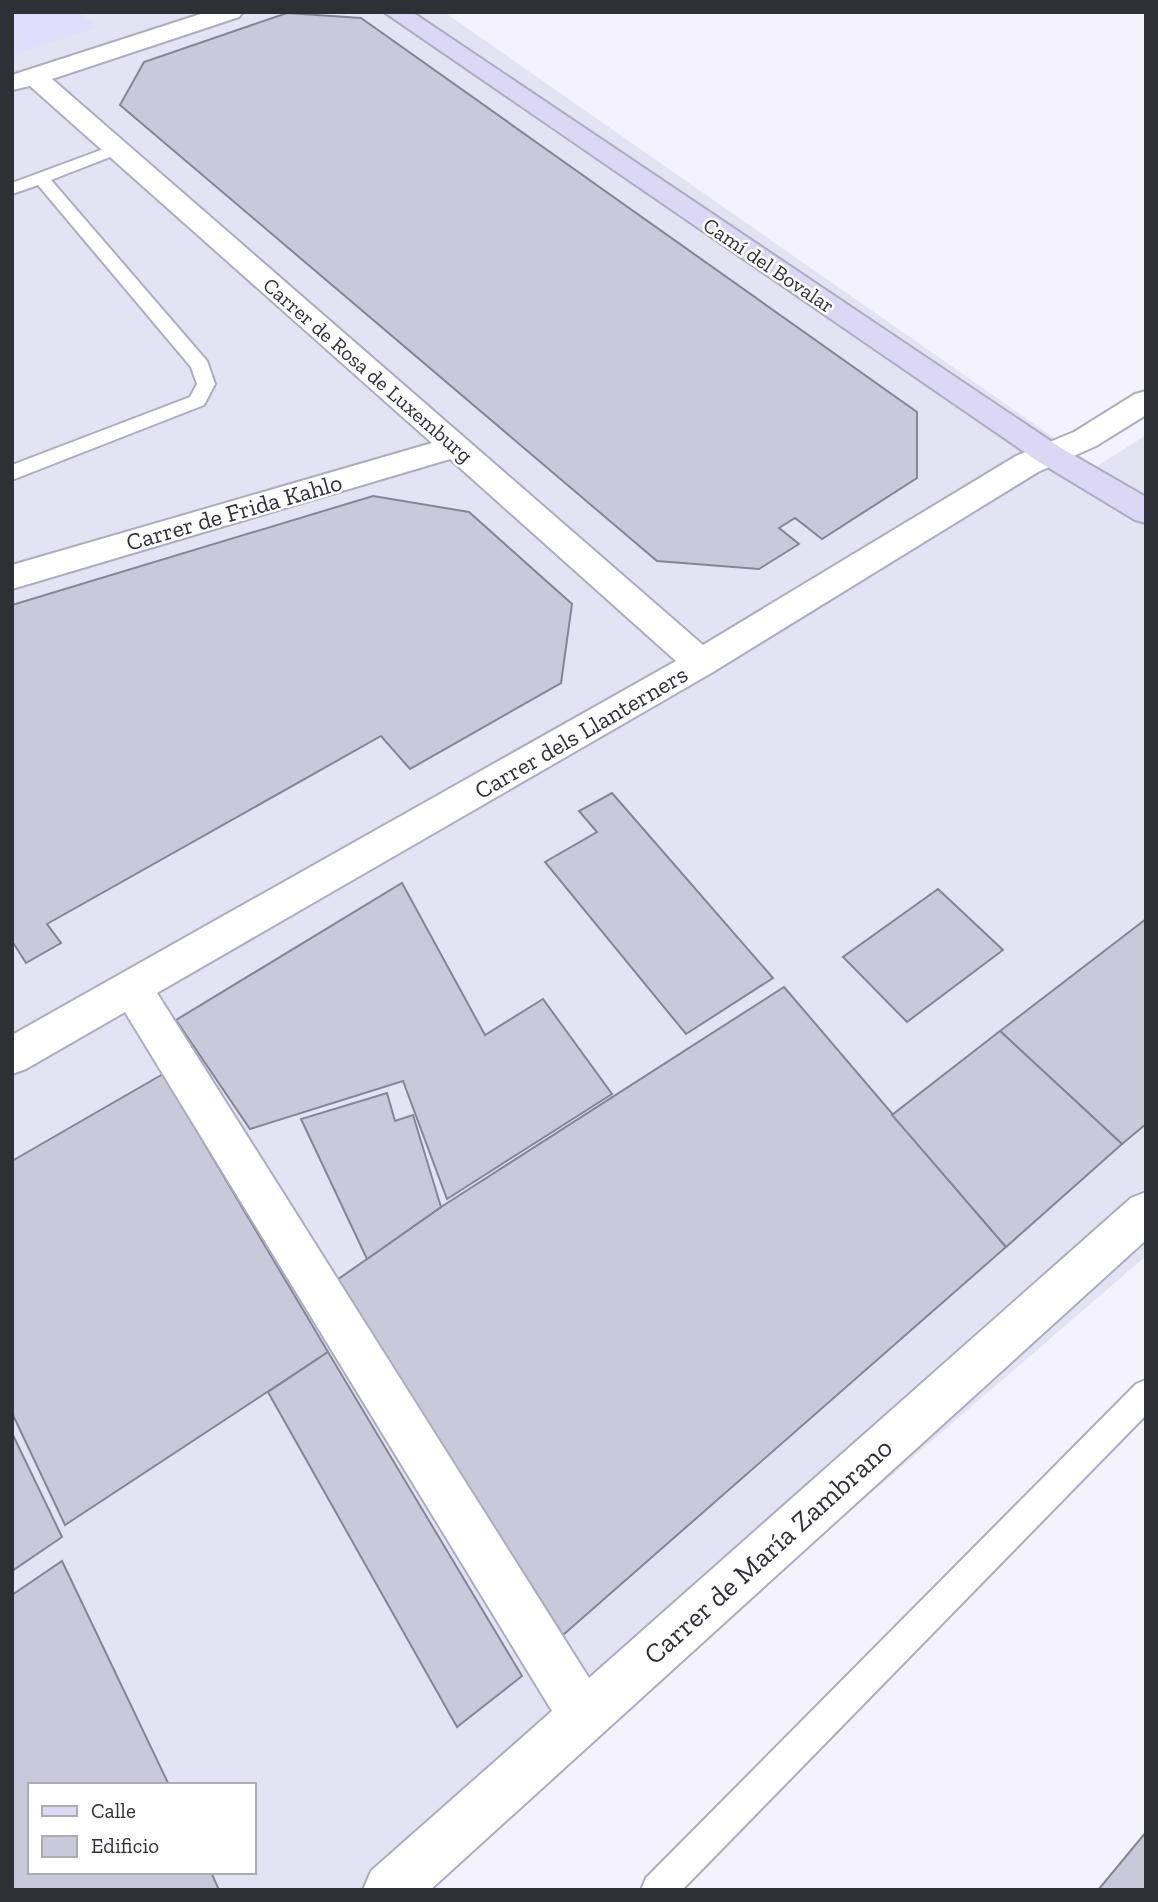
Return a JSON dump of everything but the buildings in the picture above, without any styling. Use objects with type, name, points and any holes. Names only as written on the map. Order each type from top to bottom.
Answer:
[{"type":"street","points":[[23,80],[231,12]]},
{"type":"street","name":"Camí del Bovalar","points":[[396,12],[1050,455],[1146,512]]},
{"type":"street","name":"Carrer de Rosa de Luxemburg","points":[[23,80],[117,149],[701,663]]},
{"type":"street","name":"Carrer dels Llanterners","points":[[12,1056],[701,663],[1027,464],[1085,439],[1146,401]]},
{"type":"street","name":"Carrer de Frida Kahlo","points":[[12,577],[456,447]]},
{"type":"street","points":[[132,988],[584,1716]]},
{"type":"street","name":"Carrer de María Zambrano","points":[[390,1890],[1146,1212]]},
{"type":"lane","points":[[12,189],[117,149]]},
{"type":"lane","points":[[12,473],[197,401],[206,383],[200,365],[41,178]]},
{"type":"lane","points":[[658,1890],[1146,1394]]},
{"type":"shaded area","points":[[12,12],[444,12],[1096,467],[1146,435],[1146,1256],[411,1890],[12,1890]]},
{"type":"shaded area","points":[[12,12],[80,12],[95,28],[12,55]]}]
